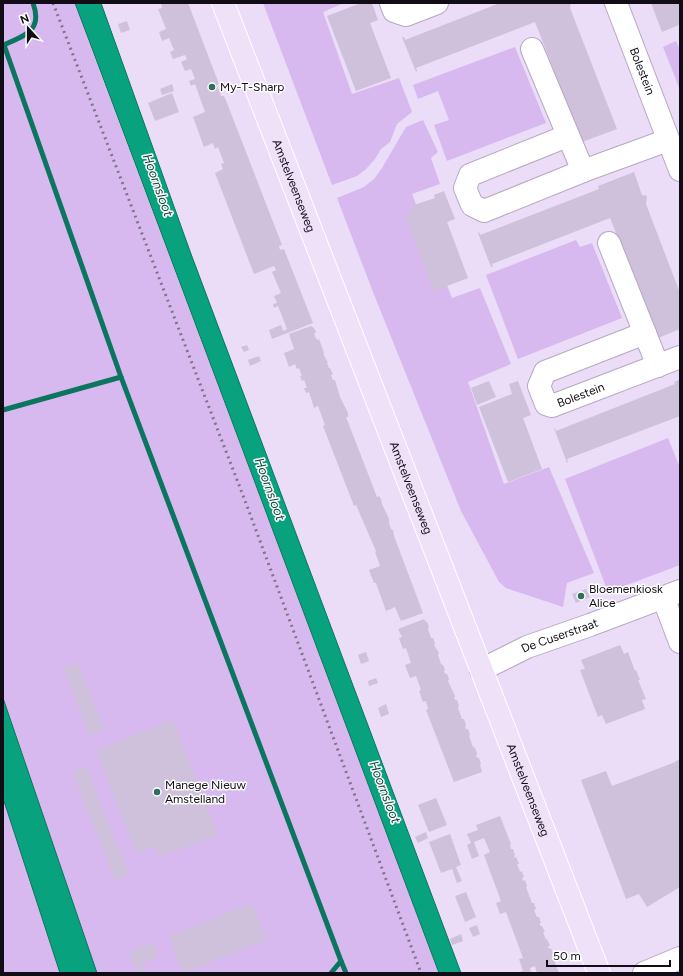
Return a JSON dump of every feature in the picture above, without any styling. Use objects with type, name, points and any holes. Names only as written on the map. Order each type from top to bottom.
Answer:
[{"type":"main road","name":"Amstelveenseweg","points":[[223,3],[599,973]]},
{"type":"street","points":[[391,3],[394,11],[406,15],[437,3]]},
{"type":"street","name":"Bolestein","points":[[616,3],[671,130],[680,170]]},
{"type":"street","points":[[532,48],[583,171]]},
{"type":"street","points":[[568,136],[470,175],[465,188],[472,205],[484,211],[583,171],[671,130]]},
{"type":"street","points":[[609,243],[658,366]]},
{"type":"street","name":"Bolestein","points":[[645,333],[545,372],[539,386],[546,404],[552,406],[680,358]]},
{"type":"street","name":"De Cuserstraat","points":[[482,670],[527,647],[590,626],[671,594],[680,642]]},
{"type":"street","points":[[644,973],[680,958]]},
{"type":"shaded area","points":[[3,3],[76,3],[88,40],[439,973],[3,973]]},
{"type":"shaded area","points":[[263,3],[344,3],[323,12],[352,94],[399,78],[412,112],[397,124],[390,142],[381,149],[366,169],[357,176],[332,185]]},
{"type":"shaded area","points":[[676,41],[680,50],[680,90],[663,47]]},
{"type":"shaded area","points":[[515,47],[546,123],[447,161],[434,125],[449,120],[438,91],[418,99],[413,85]]},
{"type":"shaded area","points":[[423,120],[438,152],[431,158],[440,184],[412,194],[452,298],[480,288],[511,364],[468,382],[504,484],[549,467],[594,573],[567,583],[563,607],[506,588],[499,582],[461,511],[337,198],[364,187],[374,179],[406,127]]},
{"type":"shaded area","points":[[576,240],[580,247],[592,243],[622,318],[518,359],[486,275]]},
{"type":"shaded area","points":[[668,438],[680,468],[680,565],[608,592],[565,479]]},
{"type":"water","name":"Hoornsloot","points":[[75,3],[101,3],[191,254],[461,973],[439,973]]},
{"type":"water","points":[[3,698],[97,973],[60,973],[3,798]]},
{"type":"building","points":[[161,3],[188,3],[219,84],[217,85],[221,96],[224,96],[227,103],[282,245],[279,246],[280,250],[284,249],[313,323],[272,339],[269,330],[281,325],[283,331],[287,329],[278,306],[274,308],[273,304],[277,303],[274,296],[281,293],[272,272],[276,270],[274,266],[254,274],[215,173],[223,169],[221,164],[224,163],[218,147],[215,149],[213,143],[204,147],[193,117],[205,112],[195,84],[191,86],[189,81],[195,79],[191,69],[185,71],[181,62],[187,59],[185,55],[173,59],[170,52],[174,50],[169,38],[162,41],[159,32],[166,29],[158,9],[162,8]]},
{"type":"building","points":[[361,3],[372,3],[378,20],[370,23],[391,78],[356,91],[327,16]]},
{"type":"building","points":[[500,3],[571,3],[570,8],[617,129],[582,142],[535,22],[416,68],[416,72],[402,37],[404,37],[405,40]]},
{"type":"building","points":[[651,3],[680,3],[680,29],[679,25],[662,32]]},
{"type":"building","points":[[127,21],[130,30],[121,33],[118,24]]},
{"type":"building","points":[[172,84],[174,91],[162,95],[160,89]]},
{"type":"building","points":[[172,93],[179,112],[155,121],[148,103]]},
{"type":"building","points":[[634,172],[642,195],[647,196],[646,204],[680,293],[680,329],[658,338],[610,218],[492,264],[493,267],[491,267],[478,233],[479,232],[480,235],[599,189],[598,186]]},
{"type":"building","points":[[444,191],[455,219],[447,222],[468,278],[434,291],[405,216],[409,215],[408,212],[412,210],[411,206],[435,198],[434,195]]},
{"type":"building","points":[[311,326],[316,332],[314,334],[317,340],[319,339],[329,368],[333,374],[331,375],[333,380],[335,380],[340,397],[348,413],[348,417],[346,417],[377,497],[379,496],[381,499],[389,519],[391,529],[393,530],[423,613],[401,621],[395,607],[386,611],[376,583],[374,583],[369,570],[380,566],[375,552],[376,551],[356,505],[354,506],[323,426],[325,425],[318,406],[314,408],[309,392],[306,393],[304,388],[307,388],[304,380],[302,381],[300,376],[302,376],[299,368],[297,369],[295,364],[289,367],[284,353],[294,349],[289,334]]},
{"type":"building","points":[[247,345],[249,350],[244,352],[241,347]]},
{"type":"building","points":[[259,356],[261,361],[250,366],[248,360]]},
{"type":"building","points":[[680,379],[680,416],[567,459],[567,463],[554,428],[556,431],[675,384],[674,382]]},
{"type":"building","points":[[489,381],[496,397],[477,405],[471,388]]},
{"type":"building","points":[[518,381],[531,415],[523,418],[542,469],[508,482],[479,407],[512,394],[509,384]]},
{"type":"building","name":"Bloemenkiosk Alice","points":[[586,589],[590,597],[576,603],[572,594]]},
{"type":"building","points":[[424,619],[427,622],[431,638],[433,638],[434,645],[439,653],[438,655],[445,670],[445,674],[447,674],[449,679],[448,681],[455,696],[454,699],[457,700],[459,706],[458,708],[462,719],[464,719],[466,729],[468,729],[473,747],[477,753],[476,757],[479,758],[481,764],[482,772],[454,782],[426,710],[428,709],[426,701],[423,702],[419,691],[421,690],[416,676],[410,678],[405,665],[411,663],[406,648],[403,649],[399,638],[402,637],[398,629]]},
{"type":"building","points":[[620,645],[624,654],[628,652],[640,680],[638,680],[646,699],[642,700],[645,709],[606,724],[602,715],[598,717],[580,670],[585,669],[581,660]]},
{"type":"building","points":[[366,652],[369,661],[361,664],[358,655]]},
{"type":"building","points":[[78,663],[104,729],[89,735],[63,668]]},
{"type":"building","points":[[376,678],[378,683],[369,686],[368,681]]},
{"type":"building","points":[[386,704],[389,714],[381,717],[378,708]]},
{"type":"building","name":"Manege Nieuw Amstelland","points":[[173,720],[218,835],[160,857],[155,846],[136,853],[96,750]]},
{"type":"building","points":[[680,759],[680,887],[647,907],[639,894],[626,899],[581,780],[606,771],[612,786]]},
{"type":"building","points":[[86,766],[129,875],[115,880],[72,772]]},
{"type":"building","points":[[436,798],[447,825],[429,832],[418,805]]},
{"type":"building","points":[[500,816],[511,844],[511,849],[513,849],[514,856],[519,864],[517,864],[520,872],[522,871],[524,877],[522,878],[523,881],[525,880],[532,903],[534,903],[536,909],[534,910],[537,917],[539,917],[541,923],[540,925],[545,932],[543,932],[550,946],[548,946],[549,949],[551,948],[559,973],[537,973],[535,966],[530,968],[531,973],[517,973],[523,971],[519,959],[523,958],[506,912],[500,914],[496,903],[501,901],[484,855],[490,852],[484,838],[474,842],[479,856],[472,859],[467,845],[471,843],[467,834],[478,830],[476,825]]},
{"type":"building","points":[[426,832],[428,838],[418,843],[415,837]]},
{"type":"building","points":[[450,834],[461,865],[456,867],[462,881],[457,883],[452,869],[441,873],[429,842]]},
{"type":"building","points":[[466,892],[476,917],[465,922],[455,896]]},
{"type":"building","points":[[252,903],[266,940],[183,973],[169,936]]},
{"type":"building","points":[[477,925],[480,934],[473,937],[469,928]]},
{"type":"building","points":[[461,934],[463,941],[452,945],[450,939]]},
{"type":"building","points":[[153,942],[159,957],[141,964],[145,973],[138,973],[129,952]]},
{"type":"waterway","points":[[33,3],[36,20],[34,26],[25,35],[4,45],[121,377],[341,961],[331,973]]},
{"type":"waterway","points":[[3,410],[121,377]]},
{"type":"waterway","points":[[341,961],[346,973]]},
{"type":"railway","points":[[53,3],[244,498],[421,973]]},
{"type":"place","name":"My-T-Sharp","points":[[212,87]]},
{"type":"place","name":"Bloemenkiosk Alice","points":[[581,596]]},
{"type":"place","name":"Manege Nieuw Amstelland","points":[[157,792]]}]
